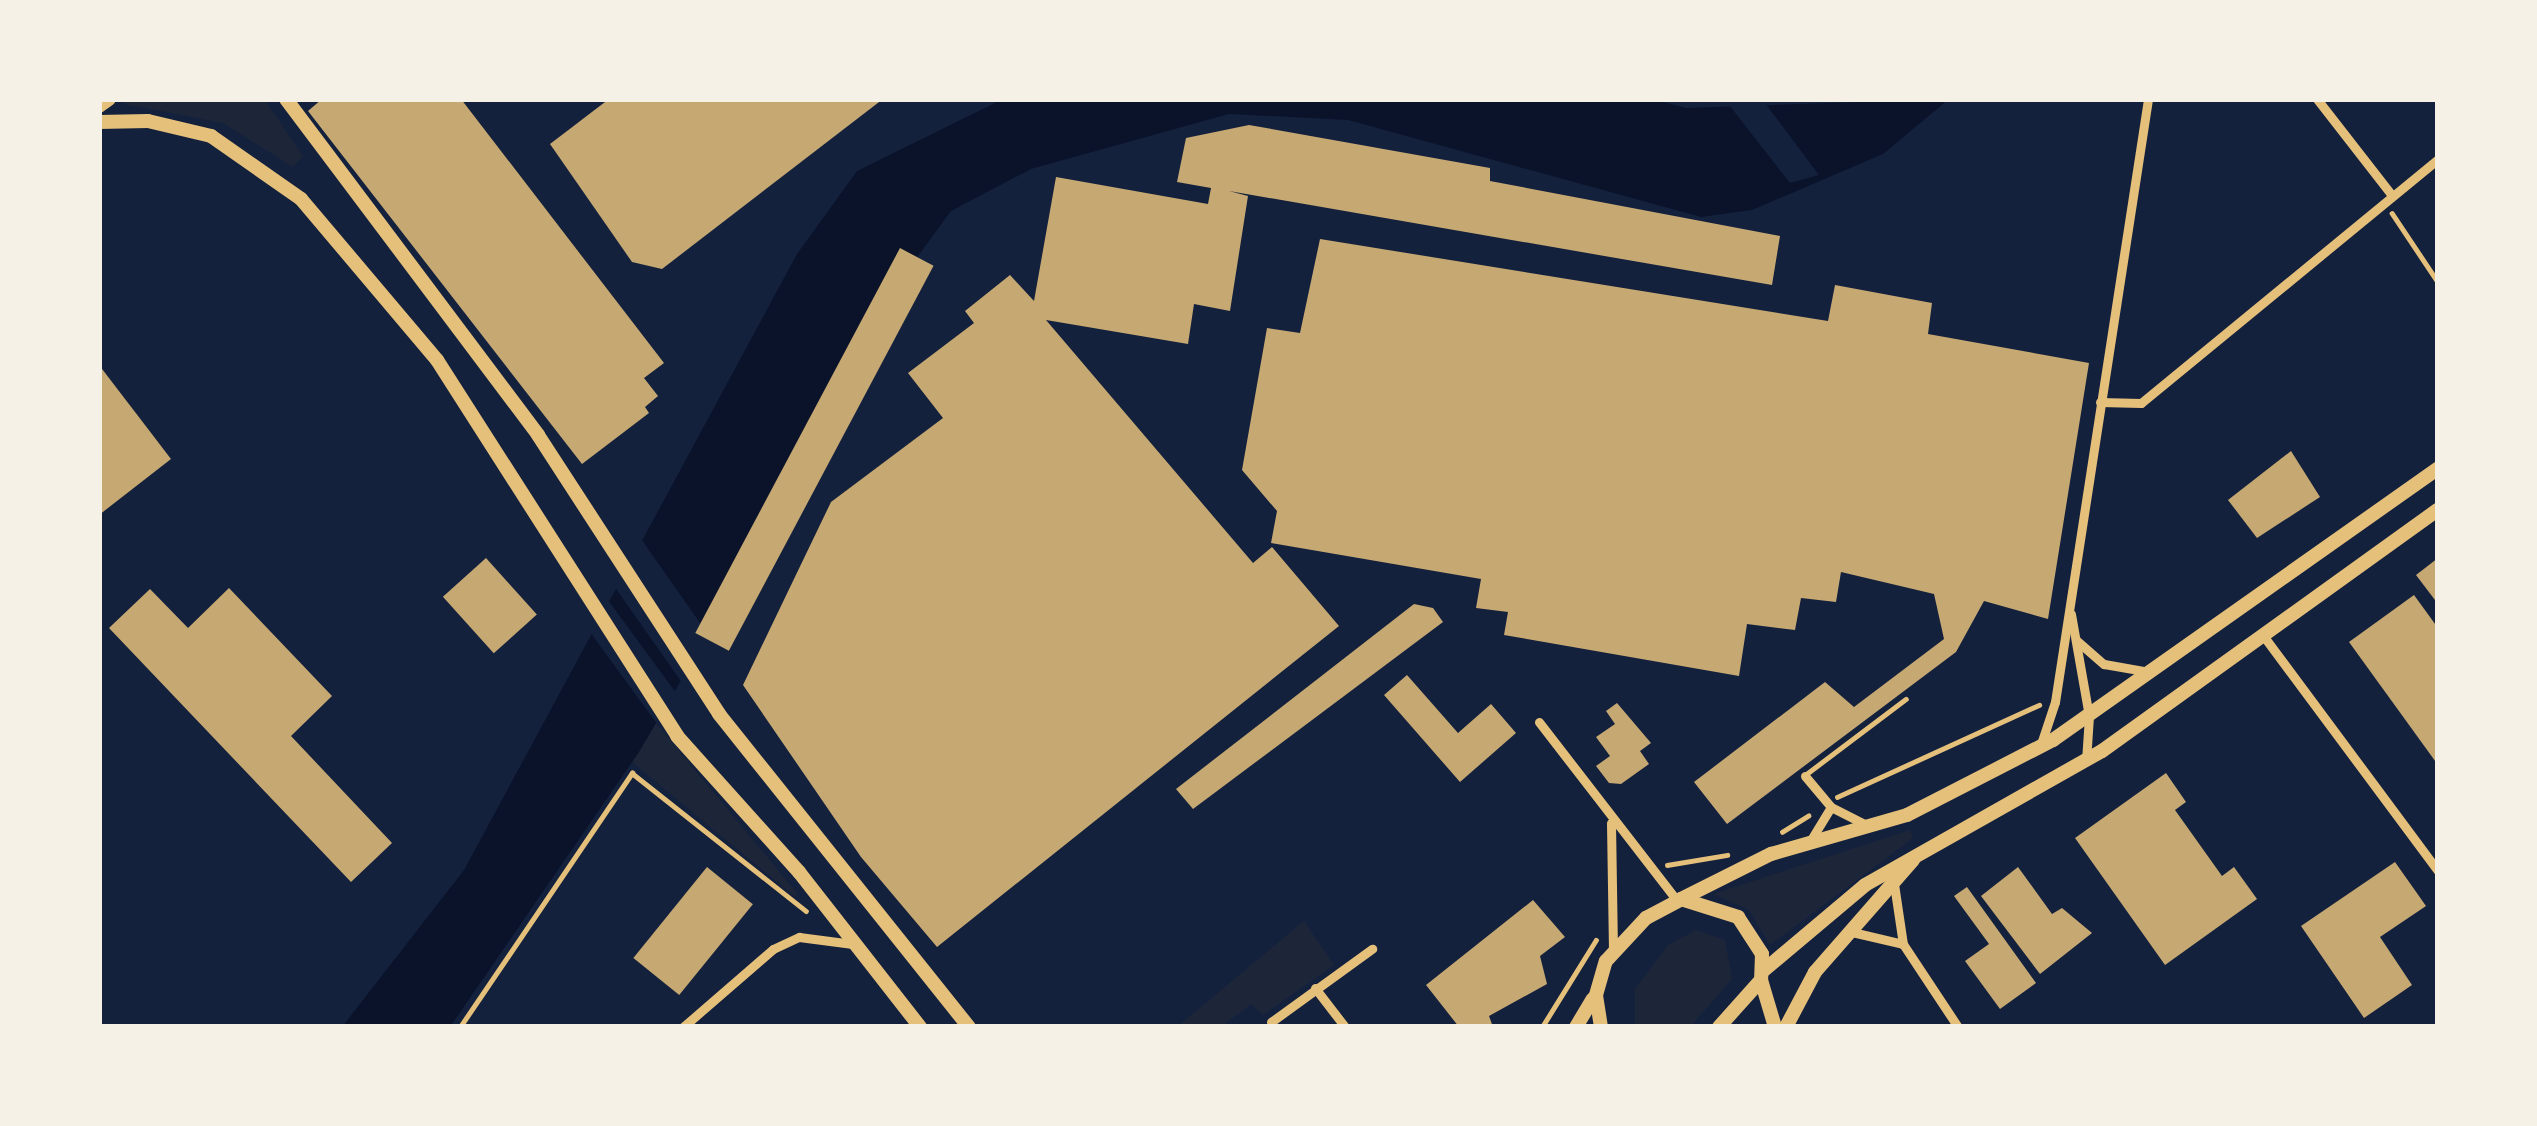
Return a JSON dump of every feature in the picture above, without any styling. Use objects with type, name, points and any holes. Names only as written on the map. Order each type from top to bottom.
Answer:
[{"type":"main road","points":[[99,106],[109,99]]},
{"type":"main road","points":[[286,99],[488,364],[719,714],[969,1027]]},
{"type":"main road","points":[[99,122],[148,121],[211,136],[301,199],[437,361],[677,736],[858,945],[920,1027]]},
{"type":"main road","points":[[1576,1027],[1596,995],[1613,952],[1679,899],[1721,873],[1872,826],[1955,794],[2039,748],[2438,468]]},
{"type":"main road","points":[[1719,1027],[1762,975],[1851,896],[1919,851],[2086,761],[2438,510]]},
{"type":"main road","points":[[1786,1027],[1815,972],[1919,851]]},
{"type":"main road","points":[[1679,899],[1738,917],[1756,940],[1774,1027]]},
{"type":"main road","points":[[1596,995],[1601,1027]]},
{"type":"street","points":[[2039,748],[2055,702],[2148,99]]},
{"type":"street","points":[[2317,99],[2390,194]]},
{"type":"street","points":[[2100,402],[2140,403],[2438,159]]},
{"type":"street","points":[[2069,609],[2089,716],[2086,761]]},
{"type":"street","points":[[2262,634],[2438,871]]},
{"type":"street","points":[[2076,640],[2104,664],[2151,672]]},
{"type":"street","points":[[1539,722],[1653,873],[1679,899]]},
{"type":"street","points":[[1805,776],[1829,805],[1872,826]]},
{"type":"street","points":[[1809,843],[1829,805]]},
{"type":"street","points":[[1611,818],[1613,952]]},
{"type":"street","points":[[1894,884],[1903,944],[1958,1027]]},
{"type":"street","points":[[1852,932],[1903,944]]},
{"type":"street","points":[[683,1027],[773,949],[799,937],[858,945]]},
{"type":"street","points":[[1271,1022],[1372,949]]},
{"type":"street","points":[[1316,988],[1345,1027]]},
{"type":"lane","points":[[1805,776],[1906,698]]},
{"type":"path","points":[[2390,194],[2393,224],[2438,282]]},
{"type":"path","points":[[1763,840],[2055,702]]},
{"type":"path","points":[[460,1027],[632,773],[804,910]]},
{"type":"path","points":[[1653,873],[1745,847]]},
{"type":"path","points":[[1542,1027],[1600,932]]},
{"type":"shaded area","points":[[131,99],[264,99],[303,156],[293,167],[223,123],[124,104]]},
{"type":"shaded area","points":[[1003,99],[1653,99],[1686,108],[1949,99],[1883,154],[1752,210],[1701,217],[1348,120],[1229,114],[1031,169],[951,211],[880,308],[769,531],[639,752],[450,1027],[342,1027],[464,870],[797,254],[857,171]]},
{"type":"shaded area","points":[[656,723],[797,893],[795,897],[632,762]]},
{"type":"shaded area","points":[[1910,830],[1913,838],[1770,945],[1749,910],[1713,894]]},
{"type":"shaded area","points":[[1304,921],[1334,965],[1263,1015],[1251,1004],[1221,1027],[1177,1027]]},
{"type":"shaded area","points":[[1696,930],[1725,940],[1732,979],[1690,1027],[1635,1027],[1635,989],[1668,945]]},
{"type":"pier","points":[[1762,99],[1819,175],[1790,183],[1726,101]]},
{"type":"pier","points":[[639,536],[712,640],[685,687],[612,583]]},
{"type":"pier","points":[[605,596],[679,697],[660,728],[587,628]]},
{"type":"building","points":[[322,99],[461,99],[664,363],[644,378],[658,396],[645,407],[649,413],[582,464],[308,111]]},
{"type":"building","points":[[609,99],[883,99],[662,269],[632,262],[550,144]]},
{"type":"building","points":[[1249,125],[1490,168],[1490,181],[1780,236],[1772,285],[1229,191],[1248,196],[1230,311],[1194,304],[1188,344],[1046,320],[1253,563],[1272,547],[1339,626],[937,947],[861,857],[743,685],[831,502],[943,418],[908,373],[974,323],[965,311],[1010,275],[1034,301],[1056,177],[1208,204],[1211,188],[1177,182],[1186,138]]},
{"type":"building","points":[[1320,239],[1828,321],[1835,285],[1932,303],[1928,334],[2089,363],[2048,619],[1984,601],[1956,652],[1727,824],[1694,782],[1825,682],[1854,707],[1944,639],[1934,594],[1841,572],[1836,602],[1801,598],[1795,630],[1747,624],[1739,676],[1504,635],[1508,612],[1476,608],[1481,579],[1271,543],[1277,511],[1242,470],[1267,328],[1300,333]]},
{"type":"building","points":[[900,248],[934,266],[729,651],[695,633]]},
{"type":"building","points":[[99,365],[171,459],[99,515]]},
{"type":"building","points":[[2291,451],[2320,497],[2257,538],[2228,500]]},
{"type":"building","points":[[486,558],[537,614],[494,653],[443,597]]},
{"type":"building","points":[[2438,558],[2438,604],[2416,575]]},
{"type":"building","points":[[229,588],[332,696],[291,736],[392,843],[351,882],[109,628],[150,589],[188,628]]},
{"type":"building","points":[[2414,595],[2438,628],[2438,765],[2349,642]]},
{"type":"building","points":[[1414,604],[1433,608],[1443,622],[1193,809],[1176,789]]},
{"type":"building","points":[[1407,675],[1458,733],[1491,704],[1516,733],[1460,782],[1384,695]]},
{"type":"building","points":[[1617,703],[1651,743],[1640,751],[1649,764],[1621,784],[1609,783],[1596,766],[1610,756],[1596,737],[1615,724],[1606,711]]},
{"type":"building","points":[[2166,773],[2186,802],[2175,810],[2222,876],[2234,867],[2257,899],[2165,965],[2075,838]]},
{"type":"building","points":[[2395,862],[2426,906],[2380,937],[2412,985],[2364,1018],[2301,926]]},
{"type":"building","points":[[707,867],[753,904],[679,995],[633,958]]},
{"type":"building","points":[[2018,867],[2052,914],[2062,908],[2092,933],[2040,974],[1981,896]]},
{"type":"building","points":[[1967,887],[2036,983],[2000,1009],[1965,961],[1989,944],[1954,896]]},
{"type":"building","points":[[1533,900],[1565,937],[1540,956],[1547,984],[1489,1016],[1493,1027],[1459,1027],[1426,985]]}]
